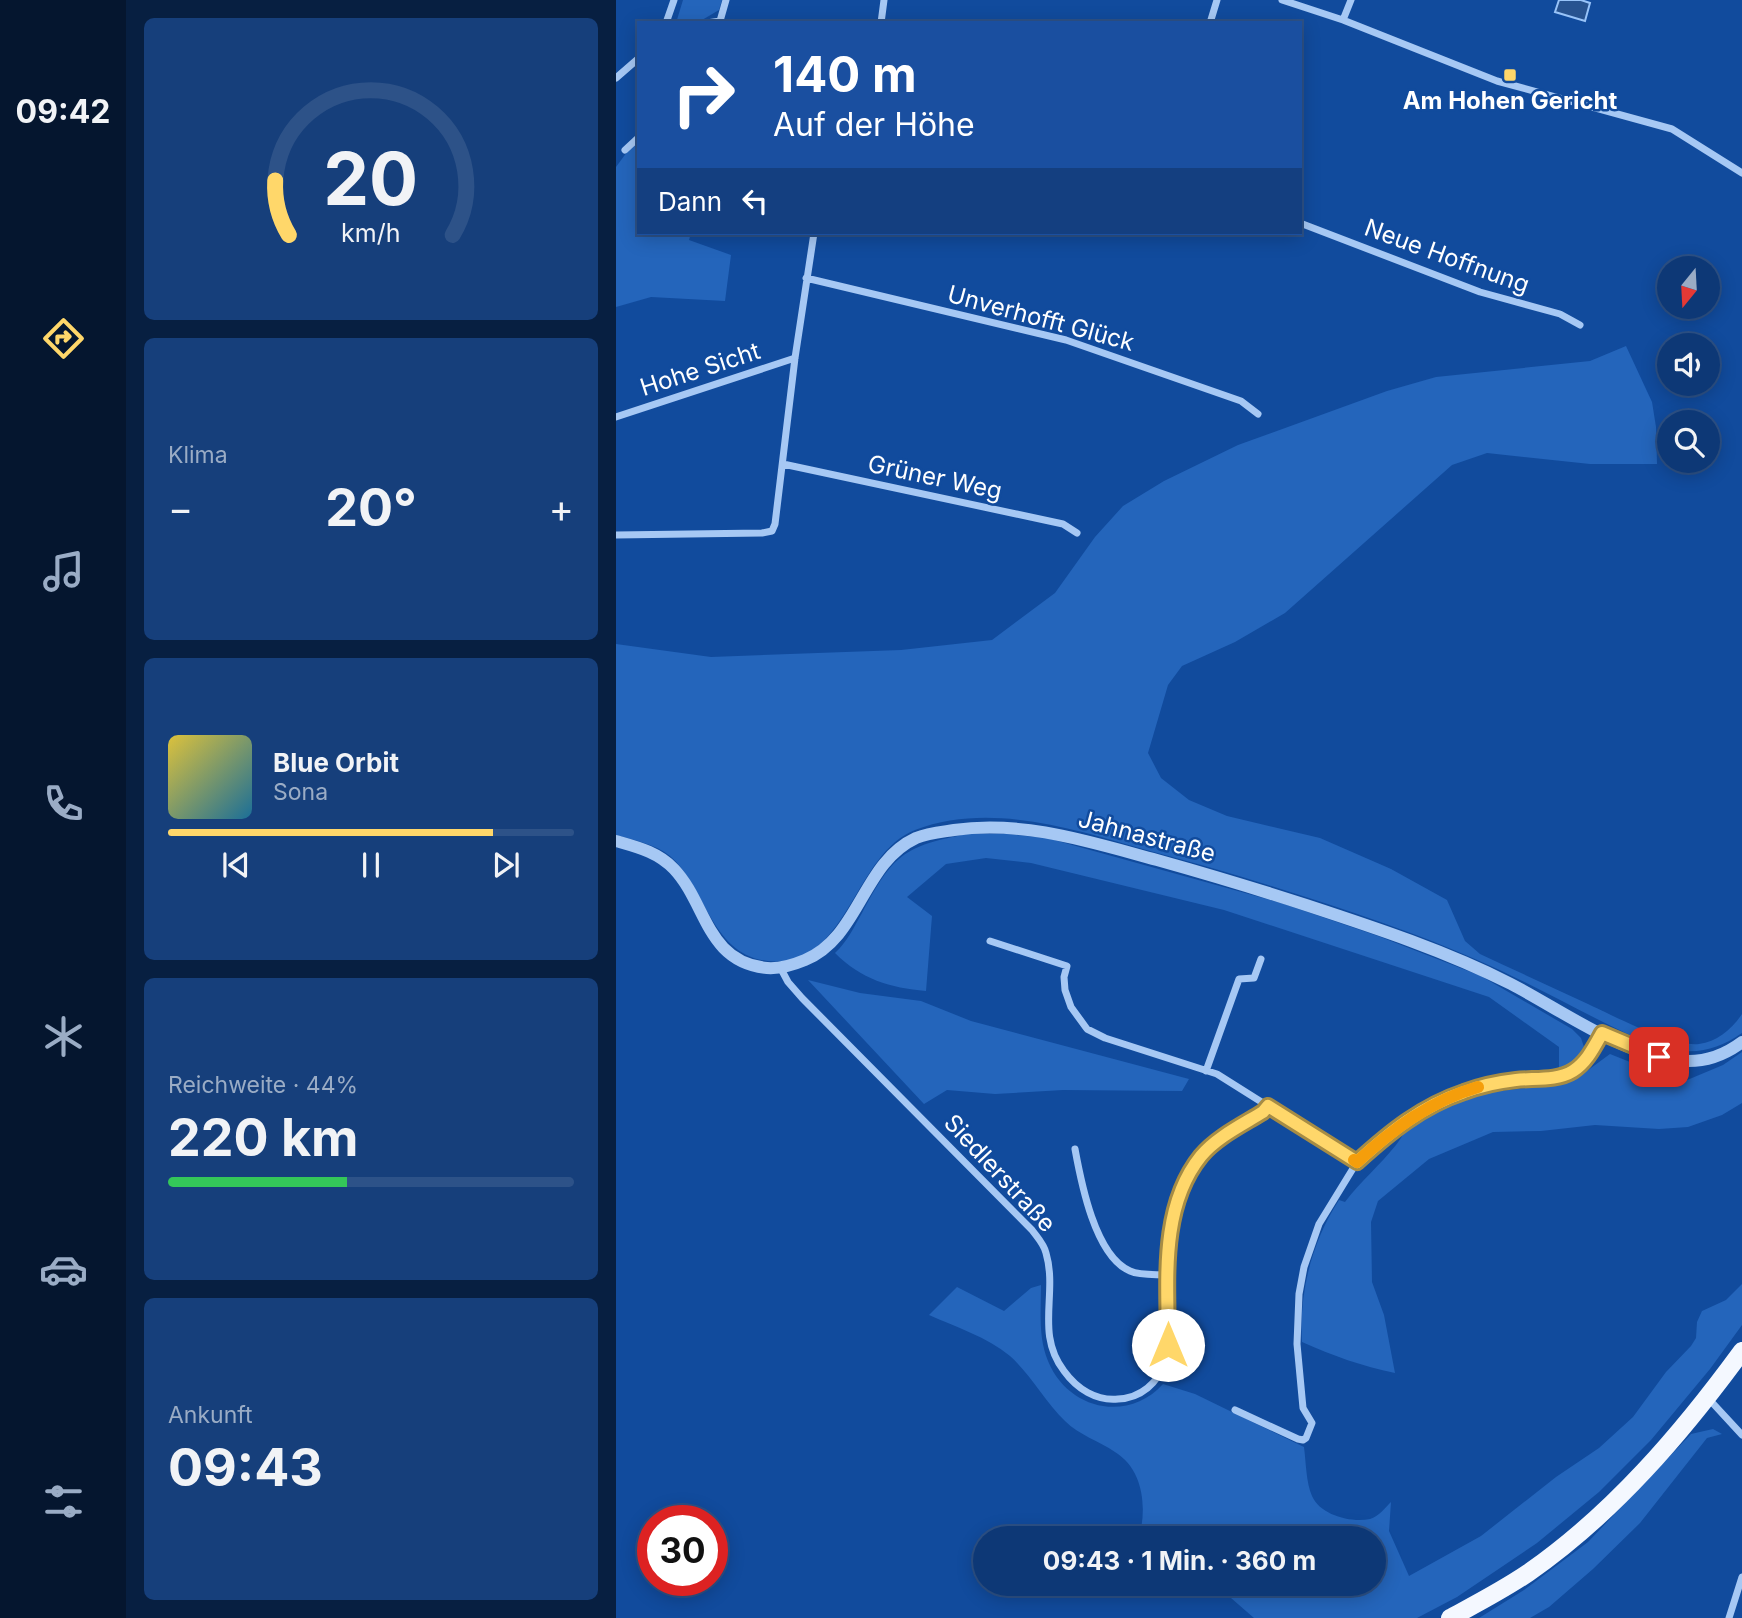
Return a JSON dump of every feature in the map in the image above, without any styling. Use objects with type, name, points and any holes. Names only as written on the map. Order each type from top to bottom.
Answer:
[{"type":"main road","points":[[1450,1618],[1529,1572],[1571,1540],[1639,1476],[1742,1351]]},
{"type":"street","points":[[667,21],[674,0]]},
{"type":"street","points":[[720,21],[726,0]]},
{"type":"street","points":[[881,21],[884,0]]},
{"type":"street","points":[[1211,21],[1217,0]]},
{"type":"street","points":[[1282,0],[1343,20],[1497,81],[1672,129],[1742,173]]},
{"type":"street","points":[[1343,20],[1351,0]]},
{"type":"street","points":[[616,78],[637,60]]},
{"type":"street","points":[[625,149],[637,139]]},
{"type":"street","name":"Neue Hoffnung","points":[[1302,224],[1479,292],[1559,314],[1580,326]]},
{"type":"street","points":[[616,535],[772,531],[814,235]]},
{"type":"street","name":"Unverhofft Glück","points":[[806,278],[1098,350],[1241,401],[1258,414]]},
{"type":"street","name":"Hohe Sicht","points":[[616,417],[795,358]]},
{"type":"street","name":"Grüner Weg","points":[[783,464],[1063,524],[1077,533]]},
{"type":"street","name":"Jahnastraße","points":[[616,841],[649,852],[672,867],[685,884],[711,932],[726,950],[748,963],[764,967],[780,967],[813,956],[834,941],[886,860],[917,838],[968,828],[1026,829],[1077,838],[1190,869],[1380,930],[1479,969],[1602,1033],[1659,1057],[1687,1061],[1718,1057],[1742,1042]]},
{"type":"street","points":[[990,941],[1067,966],[1064,977],[1070,1007],[1087,1028],[1105,1038],[1226,1079],[1357,1162]]},
{"type":"street","points":[[1206,1071],[1239,979],[1254,978],[1261,959]]},
{"type":"street","name":"Siedlerstraße","points":[[780,967],[788,982],[802,998],[1038,1238],[1043,1245],[1049,1267],[1047,1323],[1052,1349],[1062,1369],[1083,1390],[1099,1398],[1134,1396],[1151,1385],[1160,1373],[1167,1353],[1171,1233],[1184,1184],[1201,1156],[1268,1106]]},
{"type":"street","points":[[1236,1410],[1298,1439],[1306,1438],[1312,1423],[1303,1408],[1297,1325],[1304,1267],[1319,1224],[1357,1162],[1408,1119],[1461,1092],[1490,1084],[1547,1079],[1571,1072],[1592,1052],[1602,1033]]},
{"type":"street","name":"Siedlerstraße","points":[[1074,1149],[1084,1196],[1112,1258],[1132,1272],[1168,1275]]},
{"type":"street","points":[[1707,1396],[1742,1435]]},
{"type":"street","points":[[1729,1618],[1742,1577]]},
{"type":"shaded area","points":[[683,0],[722,0],[719,10],[700,21],[677,21]]},
{"type":"shaded area","points":[[1559,0],[1581,0],[1590,3],[1585,21],[1555,12]]},
{"type":"shaded area","points":[[637,143],[637,235],[690,235],[689,240],[731,255],[725,301],[651,297],[616,307],[616,167]]},
{"type":"shaded area","points":[[1626,346],[1652,402],[1657,464],[1590,464],[1487,453],[1452,465],[1285,613],[1235,642],[1182,666],[1168,685],[1148,753],[1161,778],[1189,800],[1227,816],[1320,838],[1391,869],[1447,900],[1465,941],[1480,954],[1643,1030],[1674,1041],[1699,1044],[1712,1041],[1723,1034],[1742,1014],[1742,1033],[1726,1043],[1693,1051],[1656,1045],[1638,1039],[1491,966],[1382,922],[1236,875],[1093,835],[1063,827],[1003,818],[973,818],[915,830],[894,843],[877,862],[833,930],[816,947],[795,959],[768,961],[749,956],[721,933],[682,869],[670,856],[651,845],[616,835],[616,644],[711,657],[901,650],[992,640],[1055,593],[1095,537],[1123,506],[1164,481],[1238,445],[1387,391],[1436,377],[1590,361]]},
{"type":"shaded area","points":[[968,834],[1047,838],[1281,903],[1378,936],[1481,976],[1572,1029],[1581,1038],[1584,1047],[1575,1062],[1559,1069],[1559,1047],[1489,997],[1224,910],[1031,863],[986,858],[946,864],[907,897],[932,916],[926,991],[877,981],[855,969],[835,953],[850,934],[882,878],[902,856],[928,843]]},
{"type":"shaded area","points":[[808,980],[860,993],[921,1001],[971,1021],[1189,1079],[1182,1091],[1063,1090],[995,1094],[947,1090],[924,1104]]},
{"type":"shaded area","points":[[1742,1052],[1742,1103],[1722,1115],[1688,1127],[1659,1129],[1595,1125],[1541,1131],[1493,1132],[1429,1159],[1378,1201],[1371,1222],[1372,1282],[1384,1315],[1395,1373],[1348,1360],[1302,1342],[1303,1304],[1309,1268],[1330,1216],[1339,1200],[1345,1202],[1408,1129],[1423,1117],[1454,1102],[1498,1089],[1500,1091],[1561,1084],[1576,1079],[1610,1054],[1635,1064],[1651,1075],[1680,1083],[1723,1065]]},
{"type":"shaded area","points":[[1742,1284],[1742,1325],[1710,1369],[1651,1440],[1599,1492],[1537,1543],[1457,1597],[1417,1618],[1254,1618],[1227,1596],[1386,1596],[1386,1526],[1141,1526],[1141,1490],[1125,1460],[1065,1421],[1018,1363],[1001,1349],[929,1315],[957,1287],[1004,1311],[1031,1288],[1041,1285],[1041,1323],[1045,1352],[1057,1378],[1069,1391],[1100,1406],[1117,1407],[1133,1404],[1149,1396],[1163,1384],[1195,1394],[1304,1447],[1310,1491],[1316,1503],[1329,1513],[1354,1520],[1370,1519],[1391,1502],[1389,1531],[1409,1576],[1481,1536],[1556,1477],[1599,1448],[1633,1417],[1666,1372],[1691,1346],[1696,1338],[1697,1322],[1702,1311],[1726,1300]]},
{"type":"shaded area","points":[[1713,1429],[1722,1434],[1707,1438],[1640,1523],[1549,1607],[1530,1618],[1479,1618],[1524,1590],[1588,1542],[1691,1434]]},
{"type":"slow traffic","points":[[1354,1160],[1357,1162],[1408,1119],[1434,1104],[1478,1087]]},
{"type":"place","name":"Am Hohen Gericht","points":[[1510,75]]},
{"type":"route","points":[[1168,1345],[1169,1252],[1171,1233],[1184,1184],[1201,1156],[1268,1106],[1357,1162],[1408,1119],[1461,1092],[1490,1084],[1547,1079],[1571,1072],[1592,1052],[1602,1033],[1659,1057]]}]
